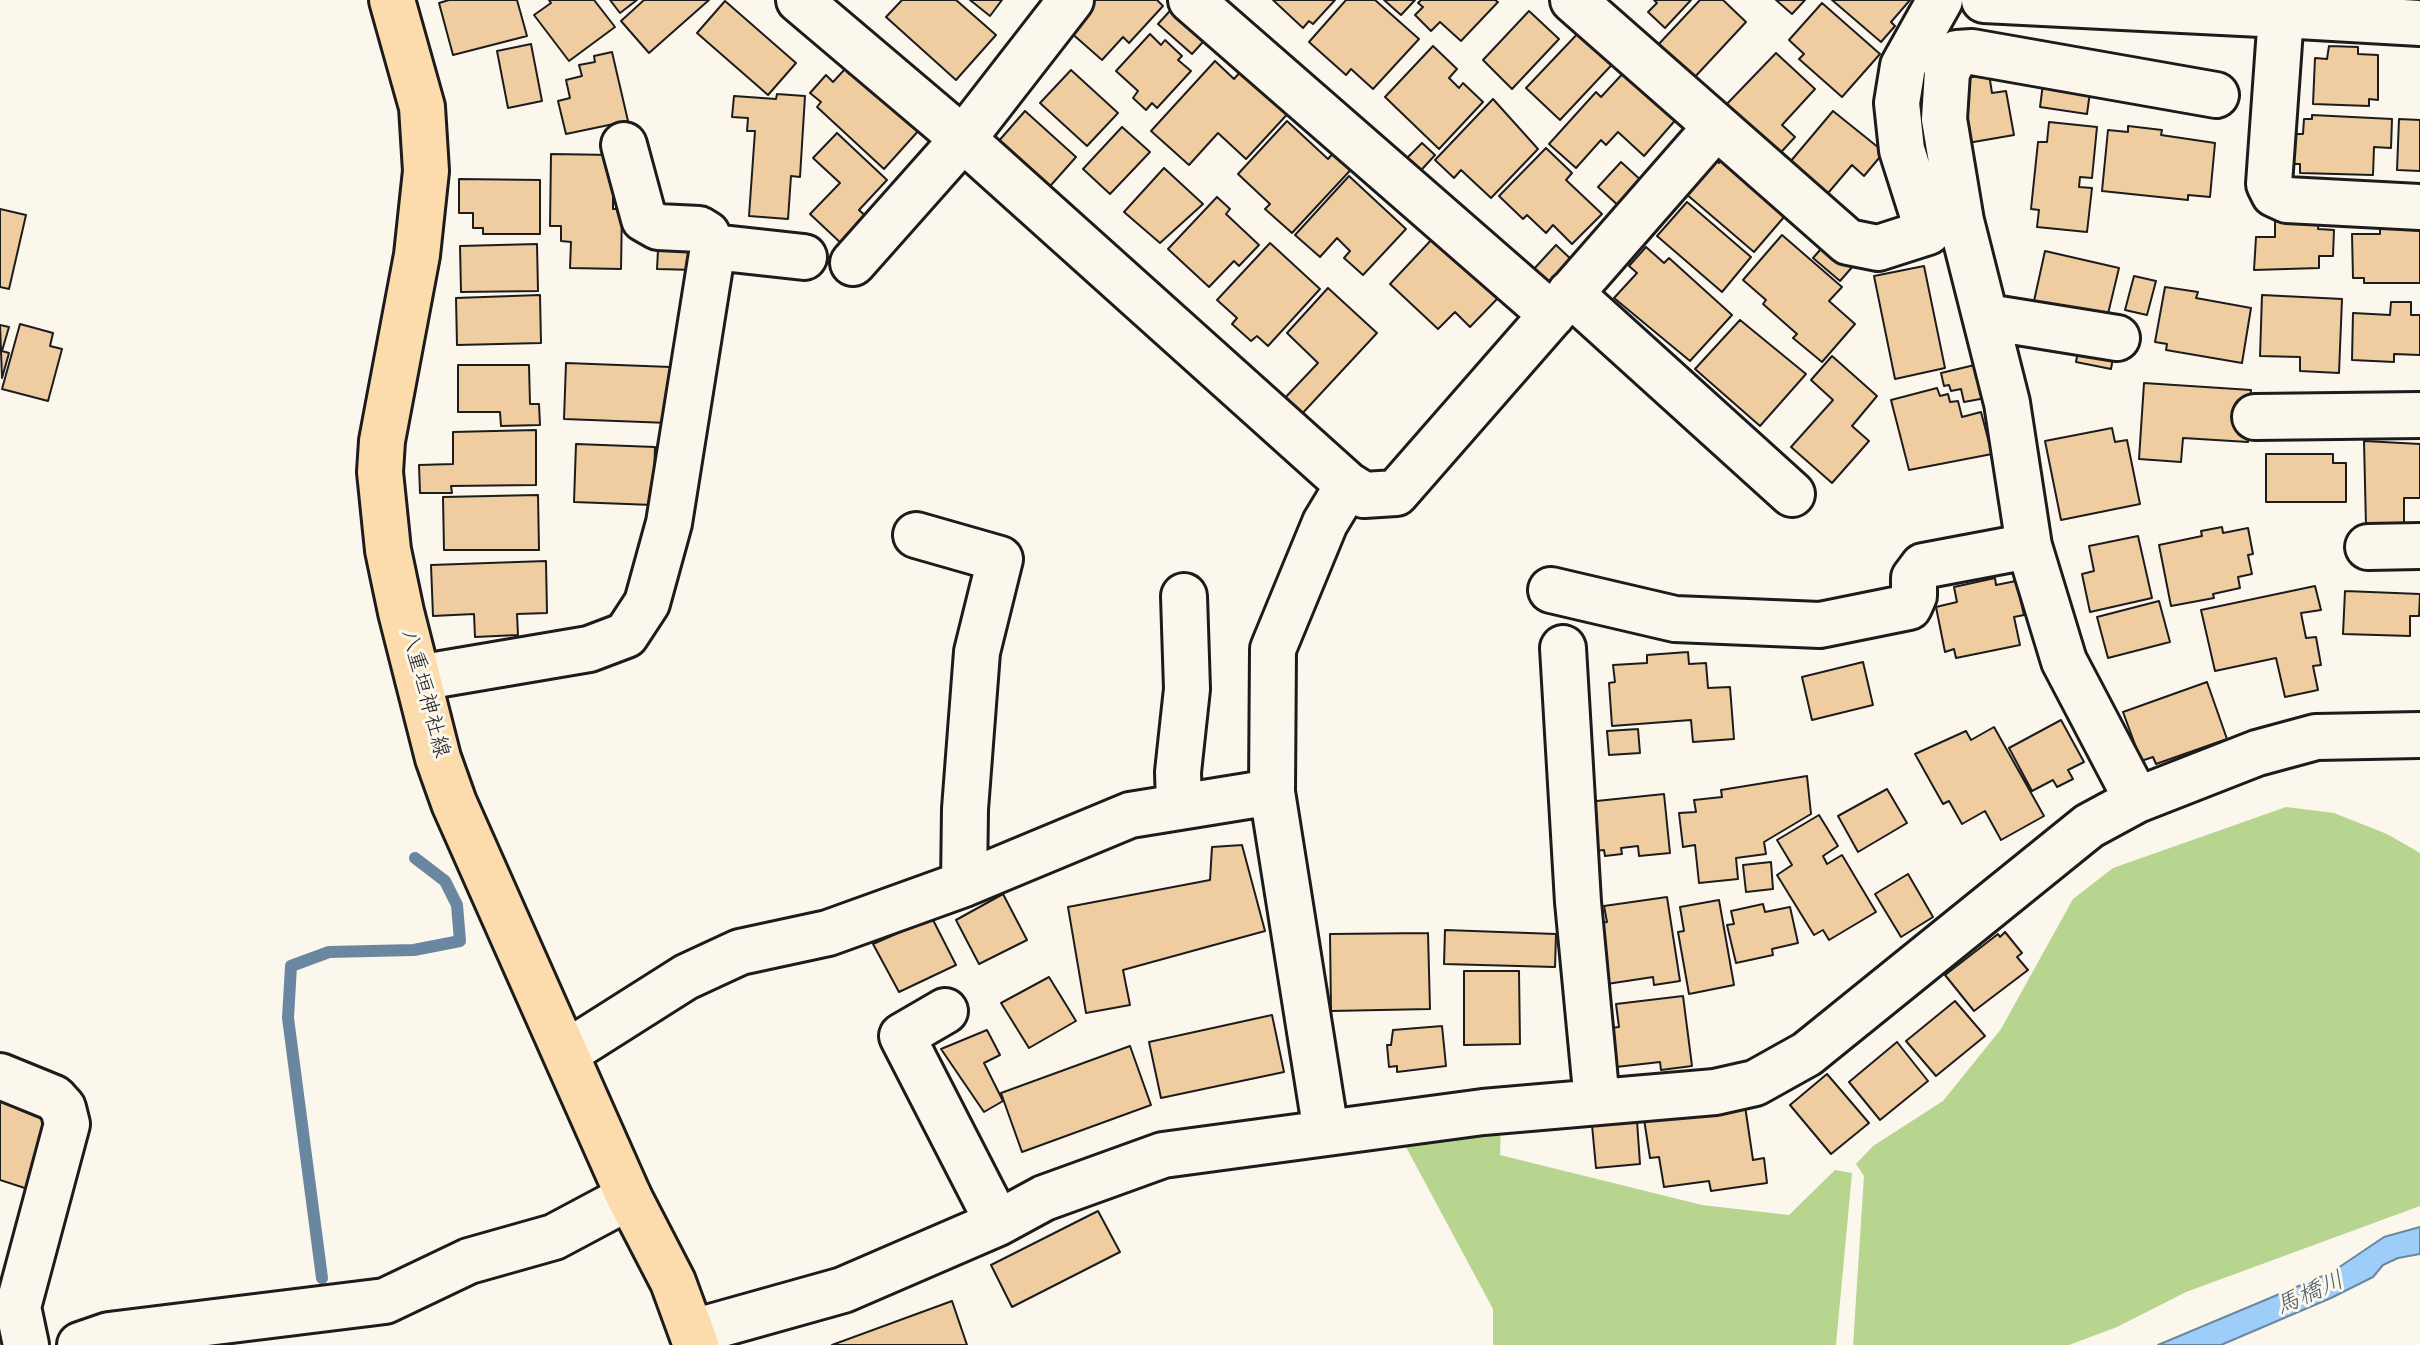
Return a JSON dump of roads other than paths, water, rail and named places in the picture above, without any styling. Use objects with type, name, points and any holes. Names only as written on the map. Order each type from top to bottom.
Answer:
[{"type":"main road","name":"八重垣神社線","points":[[392,0],[422,107],[426,171],[417,255],[382,441],[380,472],[388,550],[438,758],[454,803],[694,1338]]},
{"type":"street","points":[[799,0],[963,139],[1348,485],[1364,495],[1396,493],[1716,127]]},
{"type":"street","points":[[853,263],[963,139],[1071,0]]},
{"type":"street","points":[[1191,0],[1792,494]]},
{"type":"street","points":[[1573,0],[1848,242],[1878,248],[1945,227]]},
{"type":"street","points":[[1940,0],[1903,66],[1897,103],[1902,150],[1945,227],[1987,317],[2007,403],[2029,546],[2064,661],[2137,800]]},
{"type":"street","points":[[1984,0],[2281,15],[2398,14]]},
{"type":"street","points":[[2281,15],[2269,184],[2274,194],[2287,200],[2420,207]]},
{"type":"street","points":[[1945,227],[1947,72],[1957,53],[1972,52],[2216,95]]},
{"type":"street","points":[[418,678],[589,649],[626,635],[647,603],[669,523],[713,247],[707,234],[699,229],[658,227],[644,219],[624,145]]},
{"type":"street","points":[[713,247],[804,257]]},
{"type":"street","points":[[1987,317],[2117,338]]},
{"type":"street","points":[[2255,417],[2420,415]]},
{"type":"street","points":[[1326,1132],[1272,792],[1273,649],[1325,523],[1348,485]]},
{"type":"street","points":[[916,535],[1000,559],[977,652],[965,809],[964,884]]},
{"type":"street","points":[[1551,590],[1675,619],[1820,625],[1909,607],[1914,596],[1914,578],[1923,566],[2029,546]]},
{"type":"street","points":[[2368,547],[2420,546]]},
{"type":"street","points":[[1179,805],[1178,772],[1187,689],[1184,596]]},
{"type":"street","points":[[1563,648],[1578,902],[1597,1102]]},
{"type":"street","points":[[694,1338],[843,1290],[998,1223],[1044,1198],[1163,1155],[1483,1112],[1715,1092],[1755,1083],[1784,1069],[1876,1000],[2089,826],[2137,800],[2257,753],[2316,737],[2420,735]]},
{"type":"street","points":[[566,1053],[686,977],[740,952],[828,933],[964,884],[1130,815],[1272,792]]},
{"type":"street","points":[[945,1011],[902,1036],[998,1223]]},
{"type":"street","points":[[0,1076],[54,1098],[63,1108],[67,1124],[18,1307],[26,1345]]},
{"type":"street","points":[[80,1345],[109,1335],[385,1301],[469,1261],[554,1237],[629,1197]]},
{"type":"water","name":"馬橋川","points":[[2420,1227],[2420,1254],[2398,1258],[2383,1265],[2373,1277],[2331,1298],[2221,1345],[2158,1345],[2332,1272],[2384,1237]]},
{"type":"waterway","points":[[322,1278],[288,1018],[291,966],[329,952],[414,950],[460,941],[457,905],[445,881],[415,858]]}]
